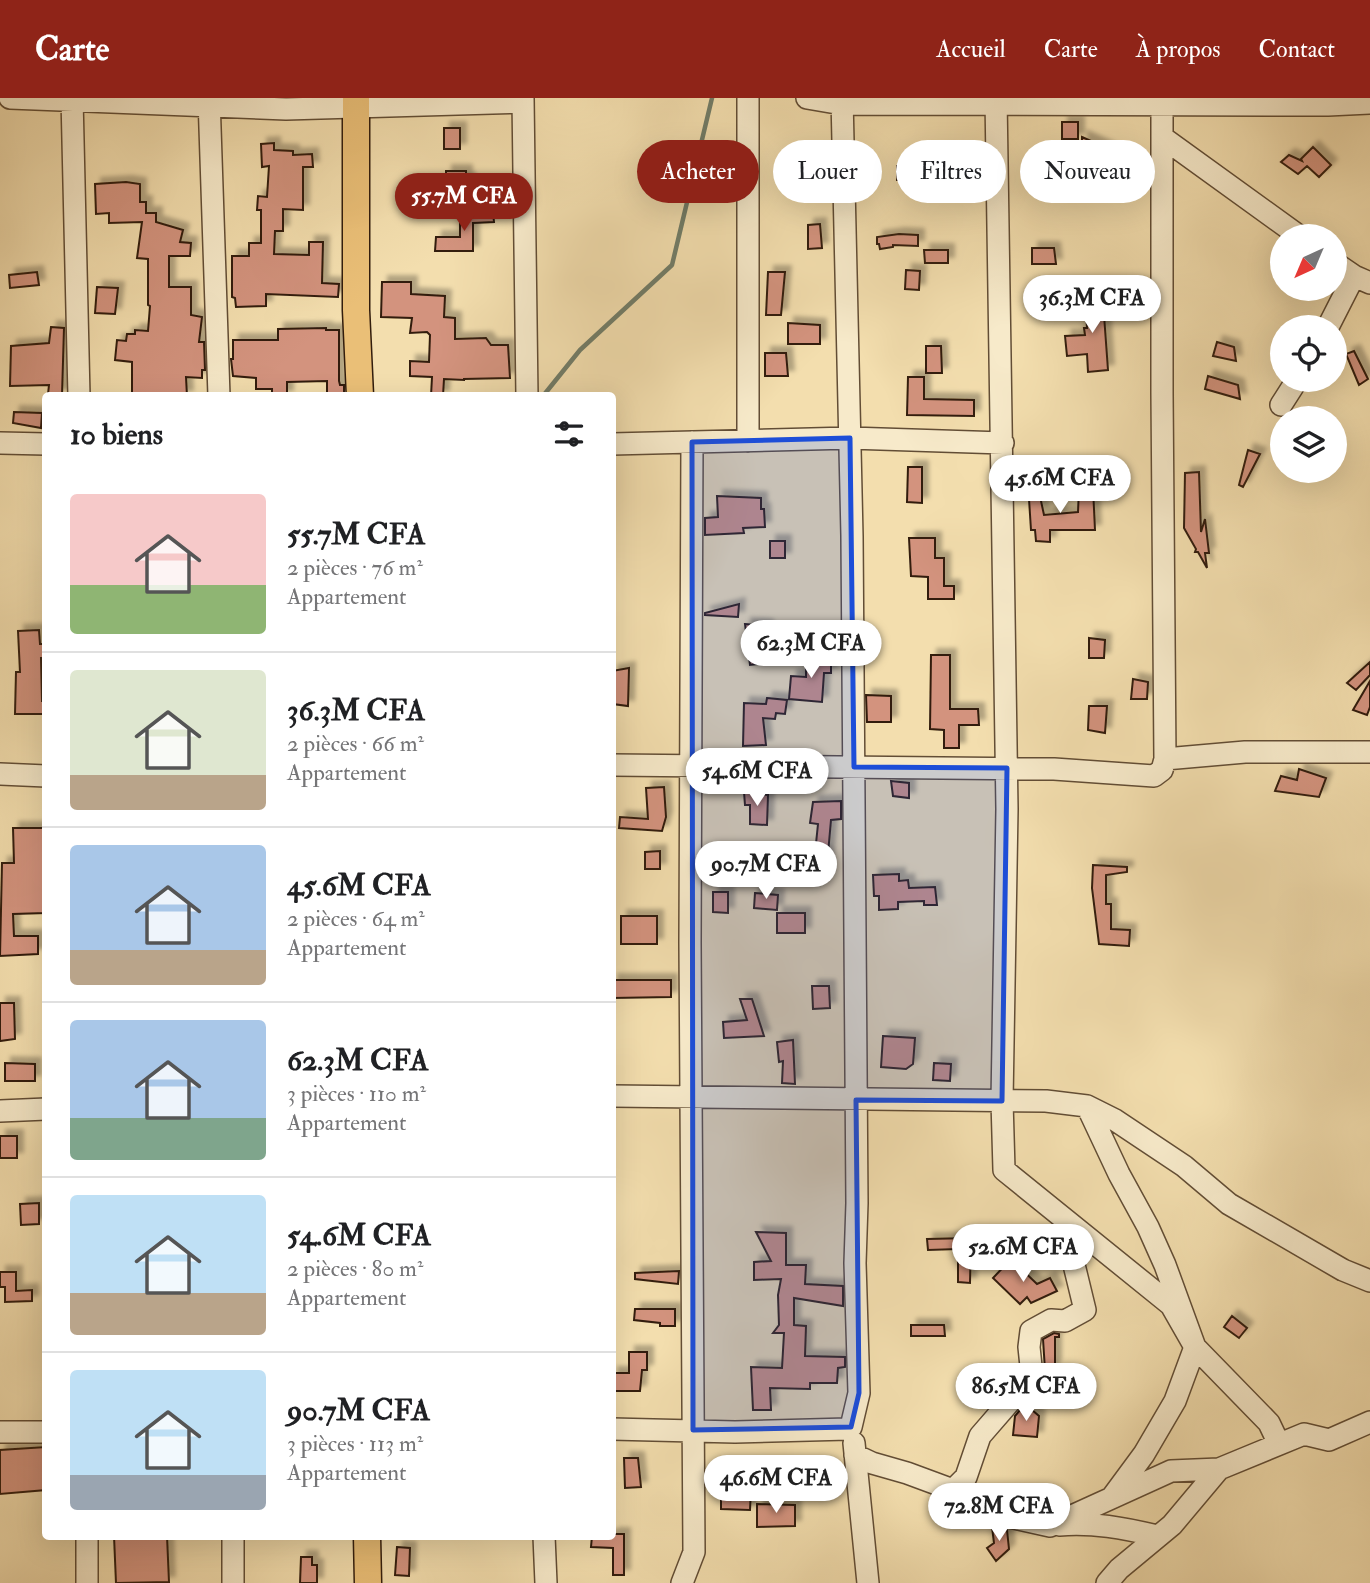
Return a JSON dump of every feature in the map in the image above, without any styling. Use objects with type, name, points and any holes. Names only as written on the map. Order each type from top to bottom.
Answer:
[{"type":"main road","points":[[356,102],[359,392]]},
{"type":"main road","points":[[368,1540],[368,1583]]},
{"type":"street","points":[[10,98],[209,102],[286,109],[356,102],[523,100],[527,392]]},
{"type":"street","points":[[748,98],[748,441]]},
{"type":"street","points":[[807,98],[842,101],[1328,105],[1370,103]]},
{"type":"street","points":[[72,99],[79,392]]},
{"type":"street","points":[[842,101],[850,438],[855,1264],[859,1393],[851,1427],[868,1583]]},
{"type":"street","points":[[209,102],[219,392]]},
{"type":"street","points":[[996,102],[1007,768],[1002,1101],[1004,1170],[1171,1305],[1195,1347],[1269,1423],[1279,1444]]},
{"type":"street","points":[[616,765],[1007,768],[1154,776],[1162,770],[1165,759],[1162,102]]},
{"type":"street","points":[[1162,137],[1282,224]]},
{"type":"street","points":[[1336,315],[1362,279]]},
{"type":"street","points":[[1281,405],[1289,392]]},
{"type":"street","points":[[616,444],[850,438],[1003,443]]},
{"type":"street","points":[[681,1583],[694,1552],[690,766],[692,442]]},
{"type":"street","points":[[0,443],[42,444]]},
{"type":"street","points":[[1165,759],[1245,752],[1370,752]]},
{"type":"street","points":[[0,774],[42,776]]},
{"type":"street","points":[[616,1096],[1046,1101],[1087,1106],[1115,1120],[1184,1166],[1229,1204],[1343,1270],[1370,1281]]},
{"type":"street","points":[[1087,1106],[1148,1227],[1195,1347],[1175,1401],[1143,1454],[1113,1496]]},
{"type":"street","points":[[0,1111],[42,1109]]},
{"type":"street","points":[[953,1490],[966,1477],[980,1436],[1032,1376],[1029,1347],[1031,1331],[1051,1320],[1065,1321],[1085,1310],[1068,1240],[1067,1221]]},
{"type":"street","points":[[1050,1526],[1171,1471],[1219,1469],[1304,1434],[1329,1440],[1370,1422]]},
{"type":"street","points":[[616,1430],[785,1431],[844,1430],[851,1427]]},
{"type":"street","points":[[0,1432],[42,1432]]},
{"type":"street","points":[[855,1455],[953,1490],[987,1512],[1050,1526],[1076,1523],[1118,1527],[1157,1536]]},
{"type":"street","points":[[1107,1583],[1119,1569],[1172,1525],[1219,1469]]},
{"type":"street","points":[[87,1540],[87,1583]]},
{"type":"street","points":[[233,1540],[233,1583]]},
{"type":"street","points":[[544,1540],[546,1583]]},
{"type":"highlighted area","points":[[850,438],[854,767],[1007,768],[1002,1101],[856,1100],[859,1393],[851,1427],[693,1430],[692,442]]},
{"type":"building","points":[[1062,122],[1078,122],[1078,139],[1062,139]]},
{"type":"building","points":[[444,128],[460,128],[460,149],[444,149]]},
{"type":"building","points":[[274,143],[274,150],[293,151],[293,155],[312,154],[313,167],[303,167],[303,210],[283,209],[283,231],[275,231],[274,254],[309,255],[309,242],[323,242],[322,283],[339,284],[338,297],[266,294],[266,306],[236,307],[235,298],[232,297],[232,256],[249,256],[249,243],[261,243],[261,210],[257,210],[258,196],[267,197],[269,166],[262,167],[261,144]]},
{"type":"building","points":[[1313,147],[1331,165],[1319,177],[1307,166],[1298,174],[1281,162],[1289,155],[1302,161]]},
{"type":"building","points":[[446,171],[466,171],[466,179],[469,179],[470,211],[458,210],[458,193],[446,193]]},
{"type":"building","points":[[95,184],[140,184],[140,202],[146,202],[146,213],[156,213],[156,222],[183,230],[180,242],[191,243],[190,256],[169,256],[169,287],[191,287],[191,315],[202,317],[199,342],[204,342],[205,370],[202,370],[202,378],[186,377],[187,392],[132,392],[132,362],[115,360],[117,340],[126,341],[127,334],[135,334],[135,330],[148,331],[148,259],[137,258],[142,222],[109,223],[109,213],[96,214]]},
{"type":"building","points":[[460,212],[493,212],[494,222],[473,223],[473,251],[435,251],[436,237],[460,237]]},
{"type":"building","points":[[820,224],[822,248],[808,249],[808,225]]},
{"type":"building","points":[[918,235],[918,246],[893,245],[880,249],[877,237]]},
{"type":"building","points":[[1032,248],[1054,248],[1056,264],[1032,264]]},
{"type":"building","points":[[924,250],[948,250],[948,263],[925,263]]},
{"type":"building","points":[[906,270],[920,271],[919,290],[905,289]]},
{"type":"building","points":[[37,272],[39,285],[10,288],[9,275]]},
{"type":"building","points":[[768,272],[785,272],[781,315],[766,315]]},
{"type":"building","points":[[382,282],[411,282],[411,294],[445,296],[444,317],[455,318],[455,339],[486,338],[491,345],[508,345],[510,378],[444,379],[443,392],[431,392],[432,377],[410,376],[410,361],[429,362],[430,335],[427,332],[410,333],[412,318],[381,317]]},
{"type":"building","points":[[97,287],[118,288],[115,314],[95,313]]},
{"type":"building","points":[[1085,292],[1103,293],[1107,315],[1104,315],[1108,370],[1088,372],[1087,354],[1067,356],[1065,336],[1085,335],[1084,328],[1087,328]]},
{"type":"building","points":[[788,323],[820,325],[820,344],[788,344]]},
{"type":"building","points":[[51,327],[64,328],[62,392],[48,392],[49,385],[10,386],[11,346],[49,343]]},
{"type":"building","points":[[278,329],[339,330],[339,381],[340,385],[344,385],[344,392],[327,392],[327,381],[287,382],[287,392],[272,392],[272,389],[256,389],[256,378],[233,376],[233,340],[278,340]]},
{"type":"building","points":[[1217,342],[1234,347],[1236,361],[1213,356]]},
{"type":"building","points":[[926,346],[941,346],[942,373],[926,373]]},
{"type":"building","points":[[1354,351],[1368,379],[1359,385],[1347,356],[1347,354]]},
{"type":"building","points":[[765,353],[786,353],[788,376],[765,376]]},
{"type":"building","points":[[1208,376],[1238,385],[1240,399],[1205,389]]},
{"type":"building","points":[[908,377],[924,377],[924,399],[974,400],[974,416],[907,415]]},
{"type":"building","points":[[14,412],[42,413],[41,428],[13,423]]},
{"type":"building","points":[[1248,450],[1260,454],[1243,487],[1239,485]]},
{"type":"building","points":[[908,467],[922,467],[922,503],[907,502]]},
{"type":"building","points":[[1199,472],[1201,532],[1205,519],[1209,553],[1205,553],[1207,568],[1198,552],[1195,552],[1196,549],[1184,528],[1185,473]]},
{"type":"building","points":[[1038,487],[1044,515],[1078,512],[1079,488],[1093,488],[1095,530],[1050,530],[1050,542],[1036,541],[1035,530],[1031,530],[1029,499],[1022,499],[1020,488]]},
{"type":"building","points":[[717,496],[761,498],[765,527],[743,528],[744,533],[705,535],[705,518],[718,517]]},
{"type":"building","points":[[909,538],[935,538],[935,558],[944,558],[944,586],[954,586],[954,599],[928,599],[928,577],[911,576]]},
{"type":"building","points":[[770,541],[785,541],[785,558],[770,558]]},
{"type":"building","points":[[739,604],[738,617],[705,615],[705,613]]},
{"type":"building","points":[[745,624],[767,626],[769,643],[764,643],[766,663],[750,665]]},
{"type":"building","points":[[39,630],[42,644],[42,714],[15,714],[16,672],[20,672],[18,631]]},
{"type":"building","points":[[1089,638],[1105,640],[1104,658],[1089,658]]},
{"type":"building","points":[[931,655],[950,655],[950,709],[978,709],[979,725],[959,725],[959,748],[944,748],[944,730],[930,729]]},
{"type":"building","points":[[831,656],[831,673],[824,673],[822,702],[789,699],[791,676],[806,677],[806,658]]},
{"type":"building","points":[[1370,662],[1370,675],[1356,690],[1347,683]]},
{"type":"building","points":[[629,668],[628,706],[616,704],[616,670]]},
{"type":"building","points":[[1133,679],[1148,682],[1147,699],[1131,699]]},
{"type":"building","points":[[1370,681],[1370,707],[1367,715],[1353,710]]},
{"type":"building","points":[[866,695],[891,696],[891,722],[867,722]]},
{"type":"building","points":[[767,698],[787,700],[785,714],[776,713],[775,719],[763,718],[766,745],[743,746],[744,703],[766,704]]},
{"type":"building","points":[[1089,706],[1107,706],[1105,733],[1088,730]]},
{"type":"building","points":[[1299,769],[1326,778],[1319,797],[1275,791],[1281,776],[1297,780]]},
{"type":"building","points":[[891,781],[909,783],[909,798],[893,796]]},
{"type":"building","points":[[664,787],[666,817],[662,831],[619,828],[620,817],[648,819],[646,788]]},
{"type":"building","points":[[744,792],[768,795],[767,825],[750,824],[750,805],[745,805]]},
{"type":"building","points":[[841,801],[841,819],[831,820],[827,865],[814,863],[818,824],[810,823],[813,802]]},
{"type":"building","points":[[13,828],[42,828],[42,913],[13,914],[14,936],[38,936],[38,954],[0,956],[2,863],[14,863]]},
{"type":"building","points":[[660,851],[660,869],[645,869],[645,852]]},
{"type":"building","points":[[1093,865],[1127,867],[1127,872],[1106,875],[1106,904],[1111,904],[1111,929],[1130,930],[1129,946],[1099,944],[1092,888]]},
{"type":"building","points":[[899,874],[899,881],[908,880],[909,888],[935,887],[937,905],[924,905],[924,901],[898,902],[898,909],[879,910],[879,896],[874,896],[873,875]]},
{"type":"building","points":[[713,892],[728,892],[728,913],[713,912]]},
{"type":"building","points":[[755,893],[778,895],[777,910],[754,908]]},
{"type":"building","points":[[777,913],[805,913],[805,933],[777,933]]},
{"type":"building","points":[[621,916],[657,916],[657,944],[621,944]]},
{"type":"building","points":[[616,980],[671,980],[671,997],[616,998]]},
{"type":"building","points":[[812,986],[829,986],[830,1008],[813,1009]]},
{"type":"building","points":[[740,999],[752,999],[764,1036],[724,1038],[723,1022],[747,1020]]},
{"type":"building","points":[[0,1003],[14,1003],[15,1039],[0,1041]]},
{"type":"building","points":[[883,1036],[915,1038],[913,1064],[906,1069],[881,1067]]},
{"type":"building","points":[[793,1040],[795,1084],[782,1083],[783,1061],[779,1062],[777,1042]]},
{"type":"building","points":[[5,1063],[35,1064],[35,1081],[5,1081]]},
{"type":"building","points":[[934,1063],[951,1064],[950,1081],[933,1080]]},
{"type":"building","points":[[0,1136],[17,1136],[17,1158],[0,1158]]},
{"type":"building","points":[[39,1203],[39,1224],[21,1225],[20,1204]]},
{"type":"building","points":[[756,1232],[786,1233],[786,1265],[806,1265],[805,1284],[843,1286],[843,1306],[794,1298],[794,1325],[806,1326],[805,1356],[845,1357],[845,1367],[838,1368],[837,1383],[810,1383],[810,1389],[770,1388],[771,1410],[753,1410],[751,1367],[782,1368],[784,1333],[773,1333],[779,1325],[778,1295],[781,1279],[754,1280],[754,1262],[771,1261]]},
{"type":"building","points":[[971,1238],[970,1283],[958,1282],[958,1249],[928,1250],[927,1239]]},
{"type":"building","points":[[1011,1259],[1037,1284],[1050,1278],[1057,1291],[1031,1303],[1027,1297],[1020,1304],[993,1278]]},
{"type":"building","points":[[679,1271],[678,1284],[635,1279],[635,1273]]},
{"type":"building","points":[[0,1272],[16,1272],[16,1291],[32,1290],[32,1301],[5,1302],[5,1287],[0,1287]]},
{"type":"building","points":[[635,1309],[675,1309],[675,1326],[660,1326],[660,1323],[634,1320]]},
{"type":"building","points":[[1232,1316],[1247,1328],[1239,1338],[1224,1327]]},
{"type":"building","points":[[911,1325],[944,1325],[945,1336],[911,1336]]},
{"type":"building","points":[[1054,1333],[1059,1334],[1059,1337],[1055,1337],[1055,1365],[1053,1370],[1045,1370],[1043,1339]]},
{"type":"building","points":[[629,1352],[647,1352],[647,1370],[642,1370],[640,1391],[616,1391],[616,1373],[629,1373]]},
{"type":"building","points":[[1025,1404],[1039,1416],[1037,1437],[1013,1435],[1015,1416]]},
{"type":"building","points":[[42,1447],[42,1490],[0,1494],[0,1450]]},
{"type":"building","points":[[624,1458],[638,1458],[641,1487],[625,1488]]},
{"type":"building","points":[[721,1488],[751,1489],[750,1510],[721,1509]]},
{"type":"building","points":[[757,1504],[795,1505],[795,1526],[757,1527]]},
{"type":"building","points":[[992,1527],[1007,1530],[1009,1549],[996,1561],[987,1548],[994,1543]]},
{"type":"building","points":[[616,1534],[624,1534],[624,1575],[613,1575],[613,1548],[591,1547],[592,1540],[616,1540]]},
{"type":"building","points":[[114,1540],[167,1540],[169,1582],[116,1583]]},
{"type":"building","points":[[397,1547],[410,1548],[409,1576],[395,1575]]},
{"type":"building","points":[[301,1557],[312,1557],[312,1565],[317,1565],[317,1583],[300,1583]]},
{"type":"waterway","points":[[546,392],[580,350],[672,265],[712,98]]}]
